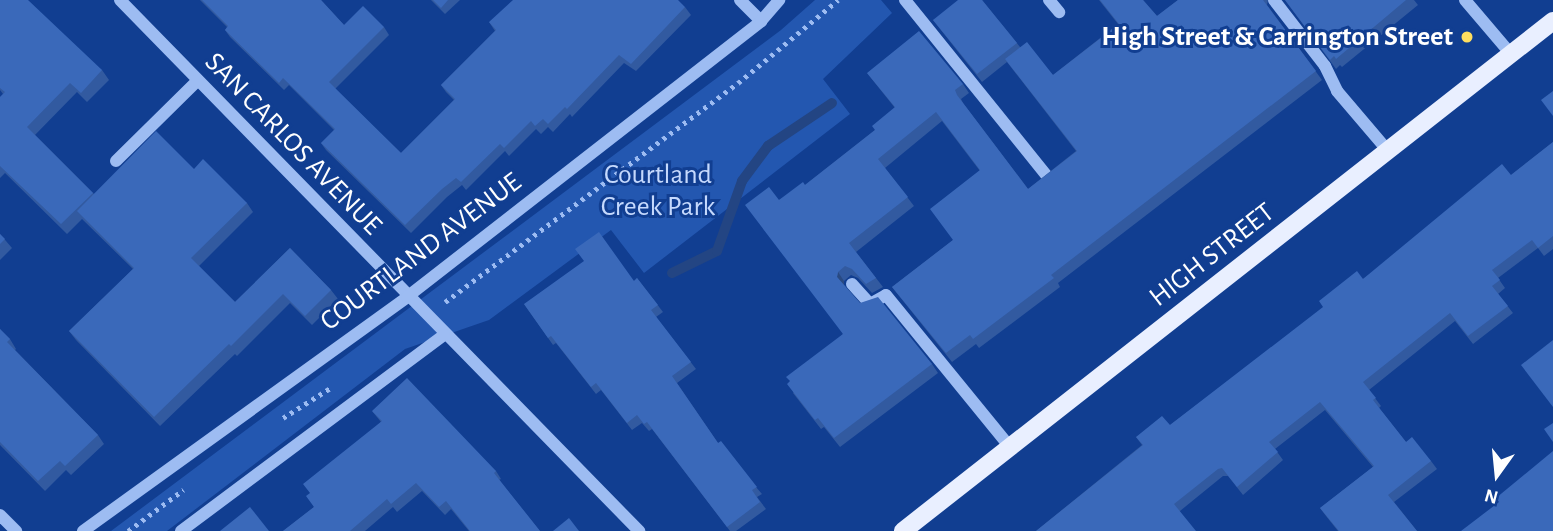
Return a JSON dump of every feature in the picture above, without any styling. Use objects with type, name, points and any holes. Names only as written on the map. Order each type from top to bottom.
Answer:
[{"type":"main road","name":"HIGH STREET","points":[[903,531],[1553,21]]},
{"type":"street","name":"SAN CARLOS AVENUE","points":[[120,0],[424,315],[639,531]]},
{"type":"street","points":[[740,0],[761,21]]},
{"type":"street","name":"COURTLAND AVENUE","points":[[83,531],[407,296],[761,21],[779,0]]},
{"type":"street","points":[[905,0],[1048,177]]},
{"type":"street","points":[[1049,0],[1059,12]]},
{"type":"street","points":[[1274,0],[1325,66],[1337,91],[1388,150]]},
{"type":"street","points":[[1465,0],[1511,54]]},
{"type":"street","points":[[116,161],[198,80]]},
{"type":"street","points":[[852,284],[870,304],[886,295],[1010,447]]},
{"type":"street","points":[[181,531],[444,335]]},
{"type":"street","points":[[0,515],[16,531]]},
{"type":"path","points":[[424,315],[464,289],[513,249],[738,83],[838,0]]},
{"type":"path","points":[[271,425],[342,380]]},
{"type":"path","points":[[128,531],[190,485]]},
{"type":"green space","name":"Courtland Creek Park","points":[[815,0],[881,0],[892,13],[823,79],[850,114],[644,273],[611,230],[489,320],[405,349],[167,531],[111,531],[781,30]]},
{"type":"building","points":[[0,0],[28,0],[102,70],[81,93],[70,83],[27,127],[93,193],[61,224],[0,166],[0,97],[5,92],[0,88]]},
{"type":"building","points":[[202,0],[321,0],[344,25],[363,6],[384,27],[329,82],[401,153],[455,99],[441,85],[496,30],[489,22],[513,0],[678,0],[685,7],[631,64],[619,55],[567,109],[565,107],[548,124],[543,119],[535,126],[531,121],[504,148],[500,144],[461,182],[456,178],[442,189],[405,225],[321,143],[335,129],[283,78],[279,83],[225,30],[228,26]]},
{"type":"building","points":[[433,0],[448,0],[441,8]]},
{"type":"building","points":[[958,0],[982,0],[1017,43],[977,74],[933,20]]},
{"type":"building","points":[[1100,0],[1143,0],[1157,16],[1178,0],[1263,0],[1316,71],[1051,275],[1054,278],[973,339],[970,335],[946,353],[892,287],[953,240],[930,209],[980,170],[936,112],[878,159],[908,197],[849,243],[876,278],[866,284],[852,269],[845,266],[838,272],[837,277],[860,303],[878,297],[932,364],[834,438],[818,418],[815,420],[787,384],[790,381],[786,377],[843,334],[745,205],[769,187],[779,200],[803,182],[805,185],[875,130],[872,126],[895,107],[867,73],[919,31],[963,84],[955,90],[957,95],[1028,189],[1077,151],[1005,59],[1027,42],[1053,75],[1119,24]]},
{"type":"building","points":[[1285,0],[1406,0],[1336,59],[1334,56],[1330,60]]},
{"type":"building","points":[[1553,91],[1553,116],[1541,100]]},
{"type":"building","points":[[156,131],[194,169],[203,159],[247,203],[191,258],[235,302],[290,248],[331,290],[305,316],[283,294],[154,417],[69,331],[134,268],[77,211]]},
{"type":"building","points":[[1553,142],[1553,236],[1538,248],[1532,240],[1492,270],[1500,280],[1492,286],[1508,306],[1468,336],[1450,313],[1363,382],[1376,398],[1373,400],[1406,442],[1412,437],[1431,461],[1388,495],[1417,531],[1339,531],[1320,508],[1374,466],[1320,402],[1269,442],[1278,452],[1237,487],[1222,468],[1218,469],[1174,504],[1196,531],[1036,531],[1143,445],[1136,437],[1162,416],[1170,425],[1323,307],[1319,301],[1357,271],[1363,279],[1502,164],[1511,175]]},
{"type":"building","points":[[599,232],[634,281],[637,278],[658,305],[651,310],[691,362],[672,376],[718,443],[721,441],[757,487],[752,490],[760,502],[727,527],[647,422],[644,424],[637,415],[627,423],[596,383],[591,387],[551,336],[548,338],[524,304],[584,261],[575,249]]},
{"type":"building","points":[[0,329],[10,339],[7,342],[98,435],[65,466],[60,461],[38,481],[0,442]]},
{"type":"building","points":[[1553,340],[1553,407],[1521,365]]},
{"type":"building","points":[[407,378],[496,471],[494,473],[540,531],[470,531],[446,501],[439,507],[416,483],[391,504],[387,499],[350,531],[283,531],[314,507],[306,496],[310,493],[303,484],[382,421],[372,411]]},
{"type":"building","points":[[1553,423],[1553,442],[1544,429]]},
{"type":"building","points":[[1553,451],[1553,531],[1461,531],[1499,502],[1496,498]]},
{"type":"building","points":[[250,507],[269,531],[220,531]]},
{"type":"building","points":[[569,518],[579,531],[553,531]]},
{"type":"waterway","points":[[672,273],[717,251],[742,181],[768,146],[832,103]]},
{"type":"place","name":"High Street & Carrington Street","points":[[1467,37]]}]
